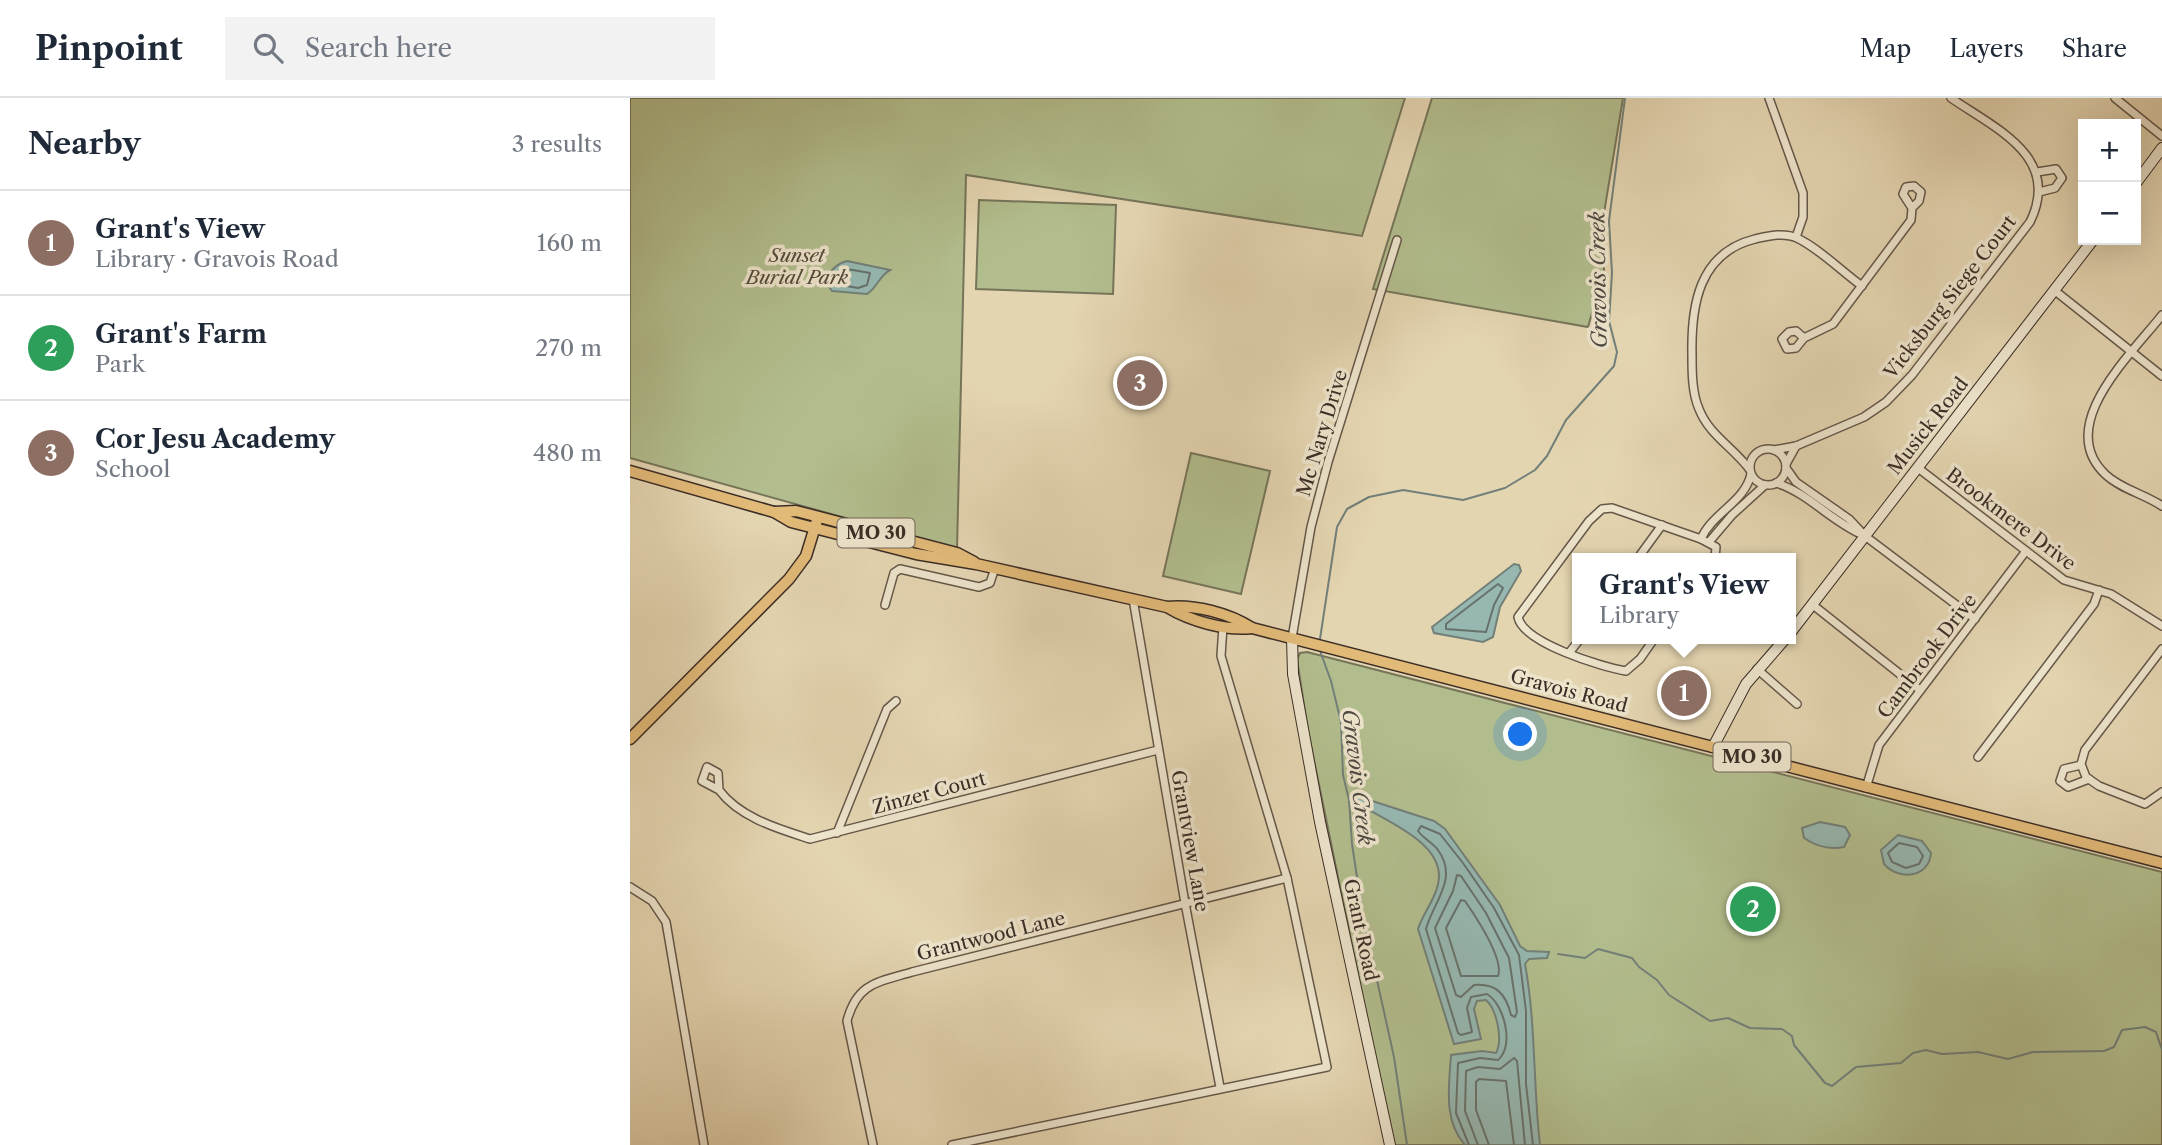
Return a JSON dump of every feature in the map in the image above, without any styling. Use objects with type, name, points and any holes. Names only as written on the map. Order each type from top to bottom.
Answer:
[{"type":"main road","name":"Gravois Road","points":[[630,471],[774,512],[796,511],[834,533],[955,563],[976,564],[1167,607],[1183,606],[1238,619],[1252,628]]},
{"type":"main road","name":"Gravois Road","points":[[817,523],[957,554],[976,564]]},
{"type":"main road","points":[[630,739],[789,579],[809,550],[817,523]]},
{"type":"main road","points":[[809,550],[834,533]]},
{"type":"main road","name":"Gravois Road","points":[[1167,607],[1181,616],[1236,629],[1252,628],[1343,650],[2162,863]]},
{"type":"street","points":[[1769,98],[1803,193],[1803,217],[1796,237]]},
{"type":"street","name":"Vicksburg Siege Court","points":[[1774,450],[1796,446],[1864,417],[1886,402],[1912,375],[2030,222],[2039,192],[2037,172],[2023,151],[1951,98]]},
{"type":"street","points":[[2115,98],[2162,136]]},
{"type":"street","points":[[2137,182],[2162,148]]},
{"type":"street","name":"Vicksburg Siege Court","points":[[2037,172],[2056,169],[2062,178],[2055,188],[2039,192]]},
{"type":"street","points":[[1804,338],[1833,324],[1900,237],[1910,220],[1912,208]]},
{"type":"street","points":[[1765,485],[1750,472],[1737,453],[1715,435],[1699,408],[1692,374],[1691,316],[1699,285],[1712,266],[1728,251],[1748,241],[1775,234],[1796,237],[1862,286]]},
{"type":"street","name":"Mc Nary Drive","points":[[1292,638],[1311,527],[1328,462],[1398,240]]},
{"type":"street","name":"Musick Road","points":[[1796,626],[2088,245]]},
{"type":"street","points":[[2054,290],[2162,376]]},
{"type":"street","points":[[2162,315],[2095,401],[2088,418],[2086,437],[2095,463],[2105,474],[2162,506]]},
{"type":"street","points":[[1776,483],[1784,476],[1796,446]]},
{"type":"street","points":[[1737,453],[1774,450],[1796,482],[1849,519],[1865,536],[1975,619]]},
{"type":"street","points":[[1701,539],[1707,528],[1742,492],[1756,453]]},
{"type":"street","name":"Brookmere Drive","points":[[1918,468],[2064,580],[2121,598],[2162,626]]},
{"type":"street","points":[[1709,542],[1726,521],[1765,485],[1776,483],[1792,489],[1843,526],[1865,536]]},
{"type":"street","points":[[1650,644],[1640,659],[1626,671],[1596,664],[1524,631],[1518,617],[1589,521],[1602,509],[1612,508],[1709,542],[1716,547],[1715,553]]},
{"type":"street","points":[[1642,553],[1662,525]]},
{"type":"street","name":"Cambrook Drive","points":[[1866,788],[1879,745],[2026,551]]},
{"type":"street","points":[[885,604],[894,573],[900,569],[979,587],[990,583],[995,568]]},
{"type":"street","points":[[1978,757],[2094,604],[2099,590]]},
{"type":"street","name":"Grantview Lane","points":[[1133,599],[1185,903],[1220,1087]]},
{"type":"street","points":[[1813,605],[1920,690]]},
{"type":"street","points":[[952,1145],[1220,1087],[1327,1067],[1287,878],[1221,656],[1223,626]]},
{"type":"street","name":"Grant Road","points":[[1292,638],[1293,674],[1320,822],[1390,1145]]},
{"type":"street","points":[[1570,653],[1576,644]]},
{"type":"street","points":[[1713,747],[1735,701],[1757,669],[1780,644]]},
{"type":"street","points":[[2162,649],[2085,750],[2081,765],[2088,778],[2146,804],[2162,792]]},
{"type":"street","points":[[1757,669],[1797,704]]},
{"type":"street","points":[[836,833],[887,709],[896,701]]},
{"type":"street","name":"Zinzer Court","points":[[719,790],[737,808],[781,830],[810,839],[1158,750]]},
{"type":"street","points":[[2081,765],[2064,769],[2060,781],[2068,787],[2088,778]]},
{"type":"street","name":"Grantwood Lane","points":[[873,1145],[847,1021],[851,1006],[864,987],[912,972],[1287,878]]},
{"type":"street","points":[[630,887],[652,901],[666,922],[704,1145]]},
{"type":"green space","name":"Sunset Burial Park","points":[[630,98],[1405,98],[1362,236],[966,175],[957,549],[630,458]]},
{"type":"green space","points":[[1432,98],[1623,98],[1603,219],[1604,271],[1588,327],[1373,289]]},
{"type":"green space","points":[[979,200],[1116,205],[1113,294],[976,289]]},
{"type":"green space","points":[[1191,453],[1270,471],[1241,594],[1163,576]]},
{"type":"green space","points":[[1307,652],[2162,872],[2162,1145],[1393,1145],[1308,731],[1297,659],[1300,653]]},
{"type":"water","points":[[847,261],[890,270],[867,294],[832,291],[826,282],[829,275],[836,266]]},
{"type":"water","points":[[1514,564],[1519,565],[1521,571],[1500,607],[1493,637],[1483,642],[1434,633],[1432,627]]},
{"type":"water","points":[[1360,797],[1434,821],[1445,829],[1500,905],[1520,946],[1527,951],[1549,952],[1547,958],[1529,959],[1525,964],[1531,1009],[1540,1145],[1465,1145],[1458,1136],[1449,1103],[1451,1055],[1482,1051],[1496,1053],[1499,1033],[1496,1018],[1486,1000],[1477,1001],[1474,1009],[1481,1039],[1454,1044],[1418,929],[1438,884],[1438,869],[1433,856],[1423,844],[1395,824],[1354,801],[1354,798]]},
{"type":"water","points":[[1820,822],[1845,827],[1850,835],[1844,847],[1823,847],[1804,838],[1802,828]]},
{"type":"water","points":[[1898,835],[1922,841],[1931,853],[1925,868],[1905,875],[1884,864],[1881,850]]},
{"type":"waterway","name":"Gravois Creek","points":[[1320,639],[1337,527],[1347,509],[1369,497],[1403,490],[1463,500],[1505,488],[1535,470],[1547,456],[1566,420],[1614,366],[1617,352],[1609,321],[1612,273],[1609,221],[1625,98]]},
{"type":"waterway","name":"Gravois Creek","points":[[1319,648],[1341,722],[1343,775],[1349,800],[1352,844],[1363,917],[1394,1057],[1407,1145]]},
{"type":"waterway","points":[[1558,954],[1585,958],[1598,949],[1632,958],[1639,967],[1657,980],[1669,995],[1710,1021],[1728,1018],[1750,1028],[1782,1029],[1792,1036],[1794,1045],[1825,1083],[1832,1086],[1856,1067],[1901,1063],[1913,1053],[1926,1050],[1942,1054],[1978,1052],[2008,1059],[2033,1052],[2104,1051],[2114,1047],[2122,1030],[2145,1027],[2156,1032],[2162,1050]]},
{"type":"place","name":"Cor Jesu Academy","points":[[1140,383]]},
{"type":"place","name":"Grant's View","points":[[1684,693]]},
{"type":"place","name":"Grant's Farm","points":[[1753,909]]}]
